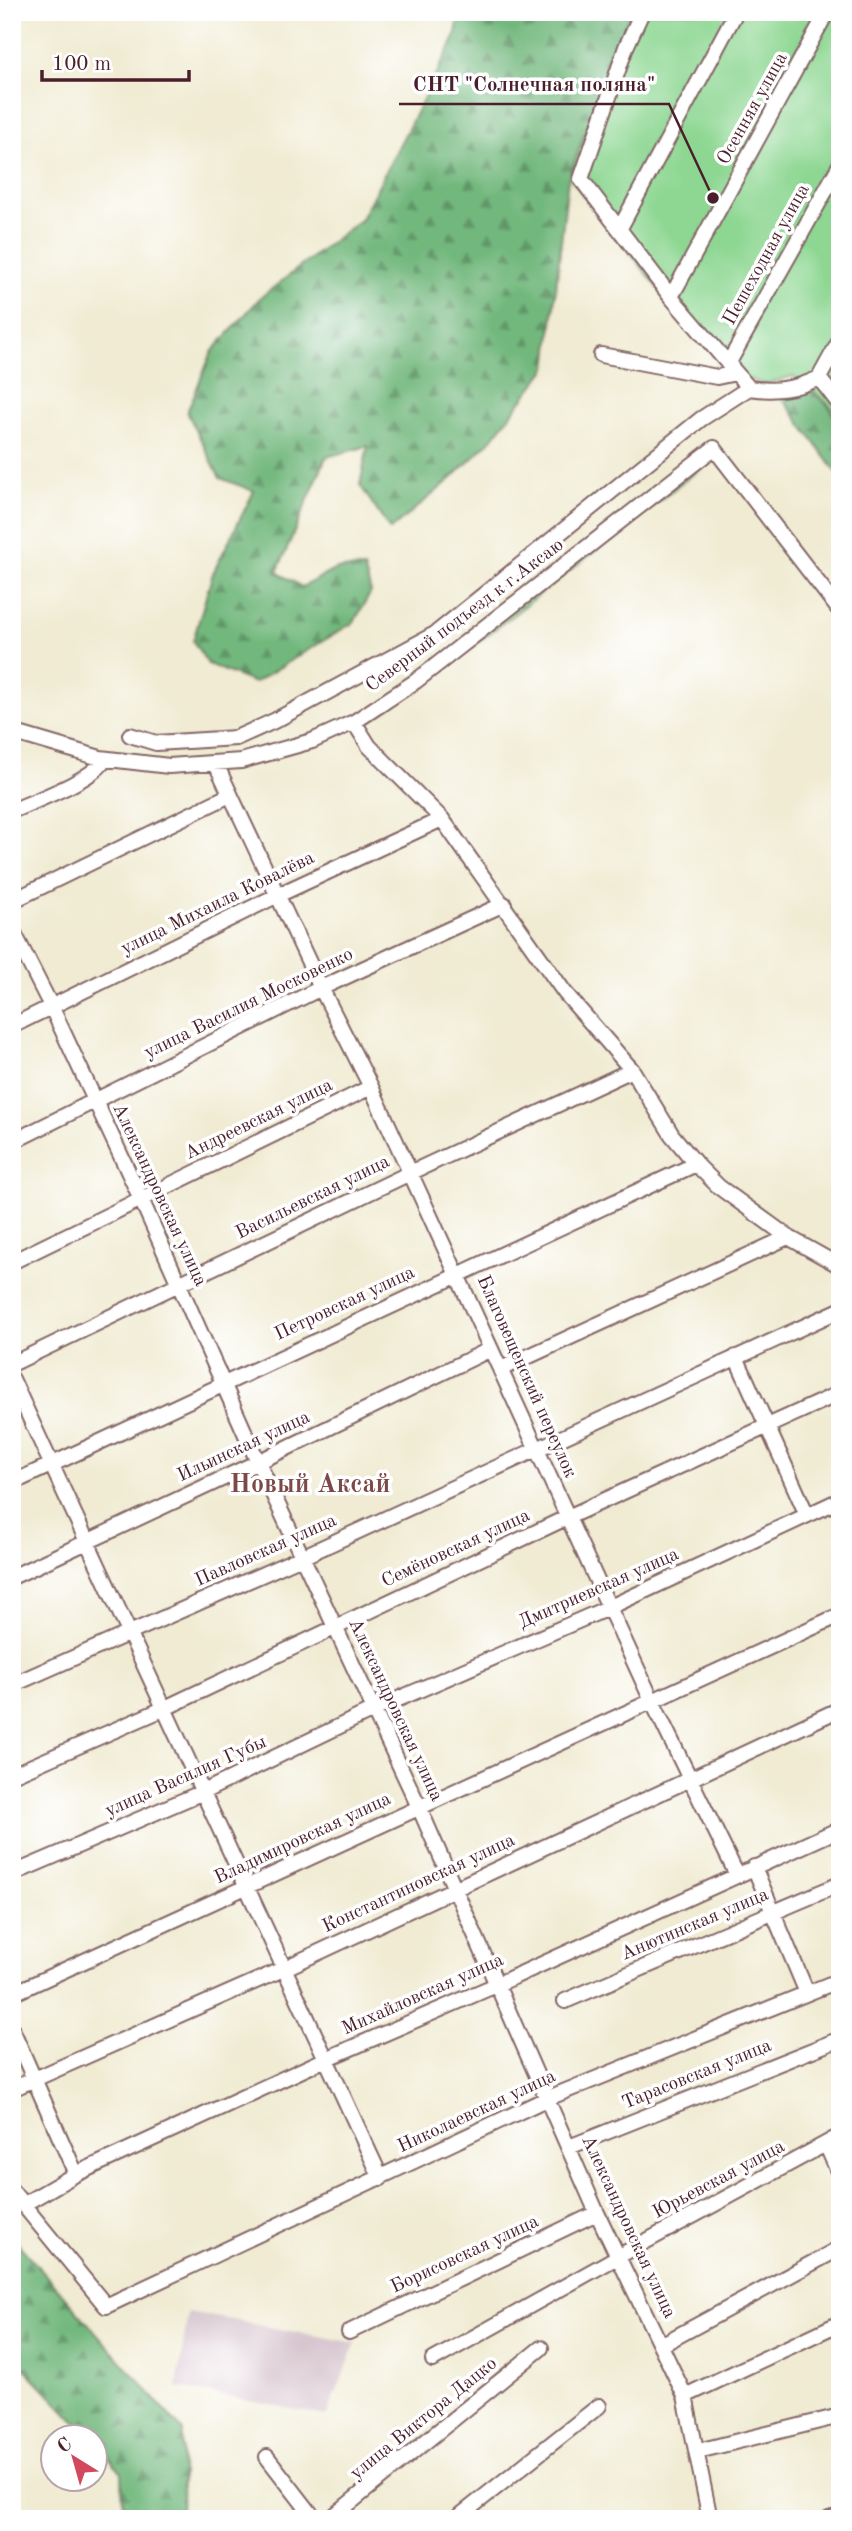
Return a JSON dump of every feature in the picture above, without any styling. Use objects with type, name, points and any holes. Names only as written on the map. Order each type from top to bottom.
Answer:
[{"type":"street","points":[[642,12],[626,47],[582,179],[671,297],[749,388],[769,391],[794,388],[819,378],[840,340]]},
{"type":"street","points":[[620,228],[736,12]]},
{"type":"street","name":"Осенняя улица","points":[[671,297],[827,12]]},
{"type":"street","name":"Пешеходная улица","points":[[732,369],[840,165]]},
{"type":"street","points":[[601,355],[717,377],[732,369]]},
{"type":"street","points":[[819,378],[840,405]]},
{"type":"street","points":[[130,734],[156,743],[236,738],[274,721],[435,634],[701,419],[749,388]]},
{"type":"street","name":"Северный подъезд к г.Аксаю","points":[[12,732],[105,759],[169,766],[216,764],[289,749],[354,722],[416,681],[714,448],[840,611]]},
{"type":"street","points":[[354,722],[369,746],[442,819],[565,993],[632,1070],[671,1135],[696,1164],[719,1187],[788,1237],[840,1266]]},
{"type":"street","points":[[12,811],[88,776],[100,768],[105,759]]},
{"type":"street","name":"Благовещенский переулок","points":[[216,764],[321,988],[371,1087],[652,1701],[737,1875]]},
{"type":"street","points":[[12,901],[230,795]]},
{"type":"street","name":"улица Михаила Ковалёва","points":[[12,1026],[278,895],[442,819]]},
{"type":"street","name":"улица Василия Московенко","points":[[12,1142],[321,988],[504,904]]},
{"type":"street","name":"Александровская улица","points":[[12,929],[141,1199],[258,1462],[419,1807],[597,2213],[685,2396],[710,2519]]},
{"type":"street","name":"Васильевская улица","points":[[12,1364],[632,1070]]},
{"type":"street","name":"Андреевская улица","points":[[12,1262],[371,1087]]},
{"type":"street","name":"Петровская улица","points":[[12,1483],[696,1164]]},
{"type":"street","points":[[500,1369],[788,1237]]},
{"type":"street","name":"Павловская улица","points":[[12,1685],[304,1556],[840,1310]]},
{"type":"street","name":"Ильинская улица","points":[[12,1577],[491,1349]]},
{"type":"street","points":[[736,1357],[807,1515]]},
{"type":"street","points":[[12,1379],[381,2178]]},
{"type":"street","name":"Семёновская улица","points":[[12,1775],[163,1709],[568,1517],[840,1393]]},
{"type":"street","name":"Дмитриевская улица","points":[[373,1710],[610,1607],[840,1500]]},
{"type":"street","name":"Владимировская улица","points":[[12,1994],[840,1615]]},
{"type":"street","name":"Константиновская улица","points":[[12,2090],[283,1969],[840,1709]]},
{"type":"street","name":"улица Василия Губы","points":[[12,1874],[203,1792],[373,1710]]},
{"type":"street","name":"Михайловская улица","points":[[24,2204],[76,2174],[326,2059],[840,1829]]},
{"type":"street","points":[[754,1867],[807,1993]]},
{"type":"street","name":"Анютинская улица","points":[[565,2001],[840,1884]]},
{"type":"street","name":"Николаевская улица","points":[[24,2204],[106,2306],[547,2099],[840,1980]]},
{"type":"street","points":[[12,2029],[76,2174]]},
{"type":"street","name":"Тарасовская улица","points":[[569,2147],[840,2039]]},
{"type":"street","name":"Юрьевская улица","points":[[433,2360],[840,2136]]},
{"type":"street","points":[[826,2144],[840,2176]]},
{"type":"street","points":[[12,2191],[24,2204]]},
{"type":"street","name":"Борисовская улица","points":[[349,2332],[597,2213]]},
{"type":"street","points":[[662,2345],[840,2248]]},
{"type":"street","points":[[685,2396],[840,2323]]},
{"type":"street","name":"улица Виктора Дацко","points":[[330,2519],[541,2348]]},
{"type":"street","points":[[456,2519],[599,2406]]},
{"type":"street","points":[[702,2450],[840,2416]]},
{"type":"street","points":[[267,2458],[316,2519]]},
{"type":"street","points":[[829,2519],[840,2516]]},
{"type":"shaded area","points":[[188,2312],[356,2343],[327,2416],[177,2387]]},
{"type":"green space","points":[[460,12],[632,12],[620,37],[568,179],[547,368],[491,440],[451,479],[390,530],[360,485],[368,446],[326,457],[277,572],[302,587],[336,569],[364,568],[371,592],[354,622],[254,683],[208,664],[193,641],[213,573],[254,491],[220,478],[187,412],[212,352],[260,298],[361,219],[455,38]]},
{"type":"green space","points":[[631,12],[840,12],[840,415],[793,376],[765,384],[731,374],[571,179]]},
{"type":"green space","points":[[807,389],[830,408],[836,417],[841,436],[840,477],[780,395]]},
{"type":"green space","points":[[703,463],[705,465],[431,679],[363,726]]},
{"type":"green space","points":[[12,2237],[183,2431],[181,2519],[123,2519],[122,2472],[108,2456],[108,2422],[76,2422],[12,2355]]},
{"type":"place","name":"СНТ \"Солнечная поляна\"","points":[[713,198]]},
{"type":"district","name":"Новый Аксай","points":[[310,1485]]}]
